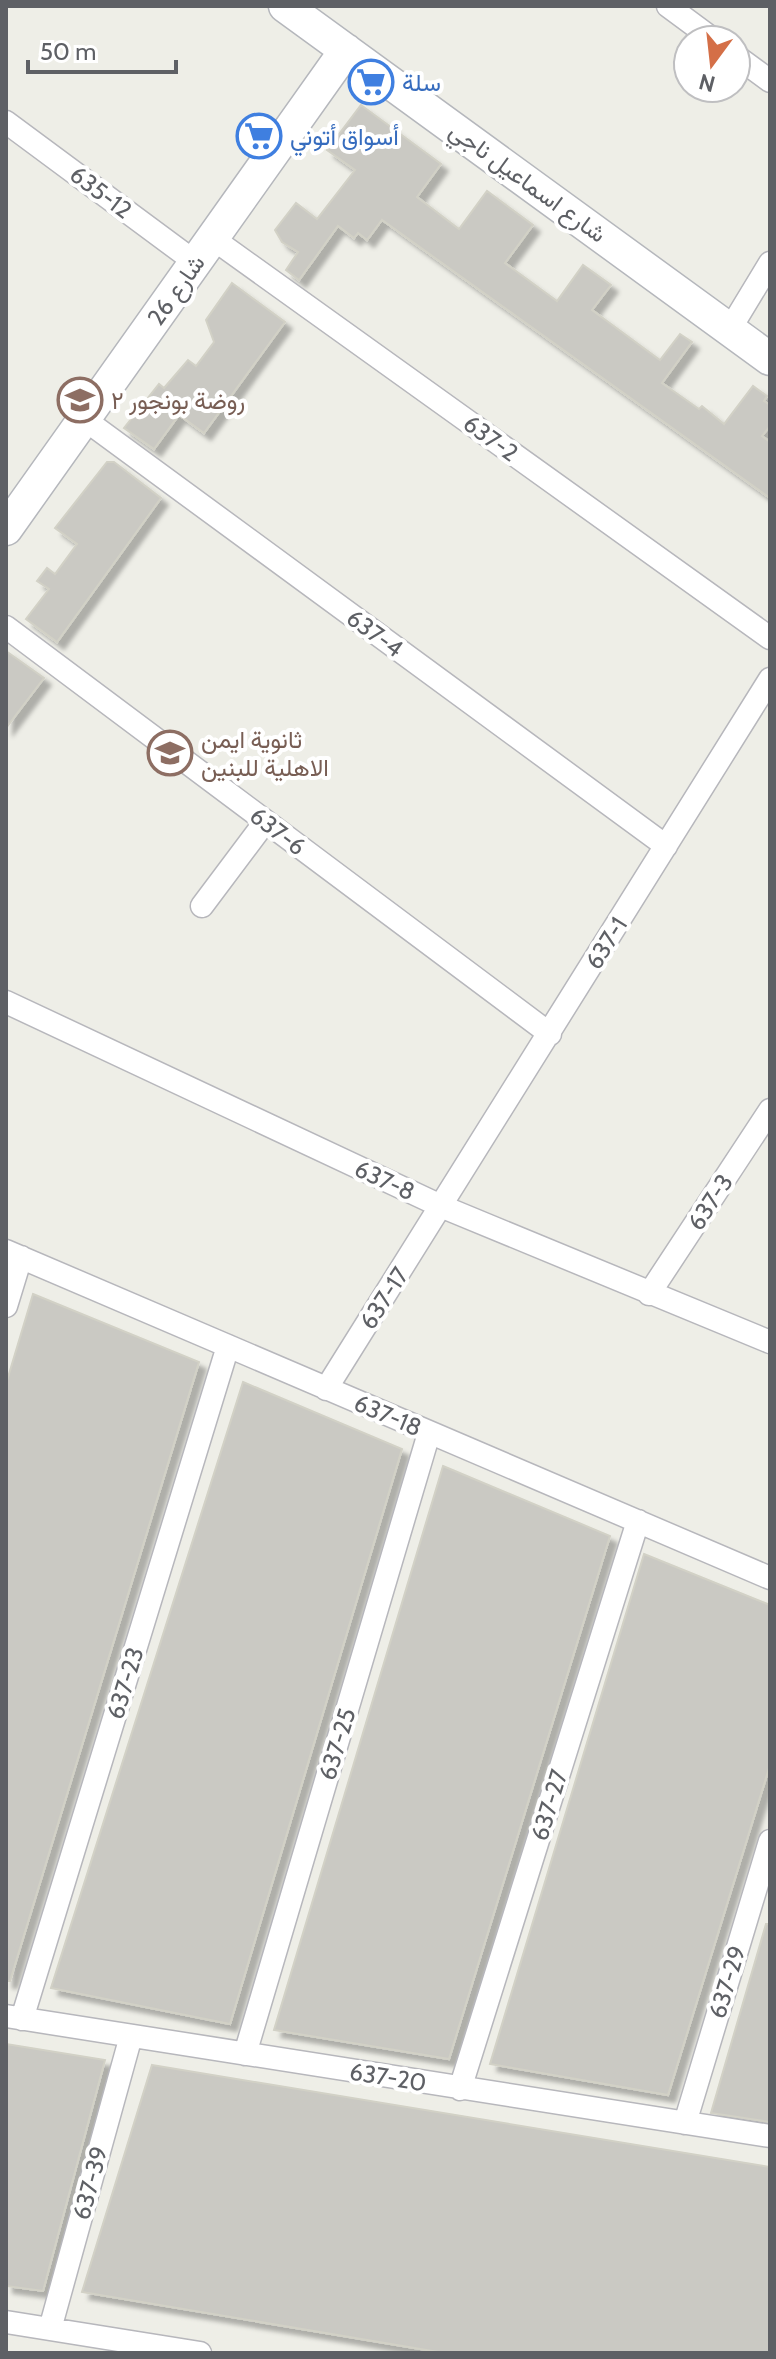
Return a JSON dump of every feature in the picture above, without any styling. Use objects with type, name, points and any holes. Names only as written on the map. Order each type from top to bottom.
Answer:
[{"type":"street","name":"شارع اسماعيل ناجي","points":[[285,6],[770,359]]},
{"type":"street","points":[[668,6],[692,24]]},
{"type":"street","name":"شارع 26","points":[[6,529],[346,50]]},
{"type":"street","points":[[752,68],[770,81]]},
{"type":"street","name":"635-12","points":[[6,122],[204,250]]},
{"type":"street","name":"637-2","points":[[204,250],[770,638]]},
{"type":"street","points":[[730,329],[770,263]]},
{"type":"street","name":"637-4","points":[[84,419],[666,846]]},
{"type":"street","name":"637-6","points":[[6,627],[550,1034]]},
{"type":"street","name":"637-1","points":[[443,1207],[770,679]]},
{"type":"street","points":[[202,906],[265,822]]},
{"type":"street","name":"637-8","points":[[6,1002],[443,1207],[770,1342]]},
{"type":"street","name":"637-3","points":[[649,1294],[770,1110]]},
{"type":"street","name":"637-17","points":[[326,1389],[443,1207]]},
{"type":"street","points":[[6,1306],[13,1254]]},
{"type":"street","name":"637-18","points":[[13,1254],[770,1578]]},
{"type":"street","name":"637-23","points":[[14,2017],[228,1346]]},
{"type":"street","name":"637-25","points":[[245,2054],[429,1433]]},
{"type":"street","name":"637-27","points":[[460,2089],[638,1521]]},
{"type":"street","name":"637-29","points":[[685,2123],[770,1841]]},
{"type":"street","name":"637-20","points":[[14,2017],[770,2136]]},
{"type":"street","name":"637-39","points":[[50,2329],[131,2036]]},
{"type":"street","points":[[7,2326],[50,2329],[154,2349],[200,2353]]},
{"type":"building","points":[[361,105],[441,164],[417,197],[459,229],[487,191],[533,225],[505,263],[557,301],[583,265],[611,285],[592,310],[660,360],[680,334],[692,342],[662,383],[699,409],[702,406],[724,424],[753,386],[767,396],[764,401],[770,405],[770,426],[762,436],[770,442],[770,498],[382,220],[367,240],[358,233],[354,238],[338,226],[299,280],[286,270],[298,252],[282,242],[275,230],[296,203],[317,219],[355,170],[327,150]]},
{"type":"building","points":[[232,283],[285,322],[204,433],[179,415],[154,449],[124,428],[159,384],[164,388],[188,360],[196,366],[214,342],[206,320]]},
{"type":"building","points":[[107,462],[114,462],[161,498],[57,642],[26,619],[49,589],[37,581],[47,568],[55,574],[77,544],[55,528]]},
{"type":"building","points":[[6,651],[44,678],[6,728]]},
{"type":"building","points":[[33,1294],[199,1362],[10,1981],[6,1981],[6,1384]]},
{"type":"building","points":[[243,1382],[402,1449],[230,2024],[51,1988]]},
{"type":"building","points":[[443,1466],[610,1536],[449,2059],[274,2030]]},
{"type":"building","points":[[644,1554],[770,1605],[770,1765],[668,2095],[490,2064]]},
{"type":"building","points":[[766,1924],[770,1924],[770,2122],[711,2113]]},
{"type":"building","points":[[6,2044],[105,2060],[43,2291],[6,2286]]},
{"type":"building","points":[[152,2065],[770,2167],[770,2353],[444,2353],[82,2292]]},
{"type":"place","name":"سلة","points":[[371,82]]},
{"type":"place","name":"أسواق أتوني","points":[[259,136]]},
{"type":"place","name":"روضة بونجور ٢","points":[[80,400]]},
{"type":"place","name":"ثانوية ايمن الاهلية للبنين","points":[[170,753]]}]
